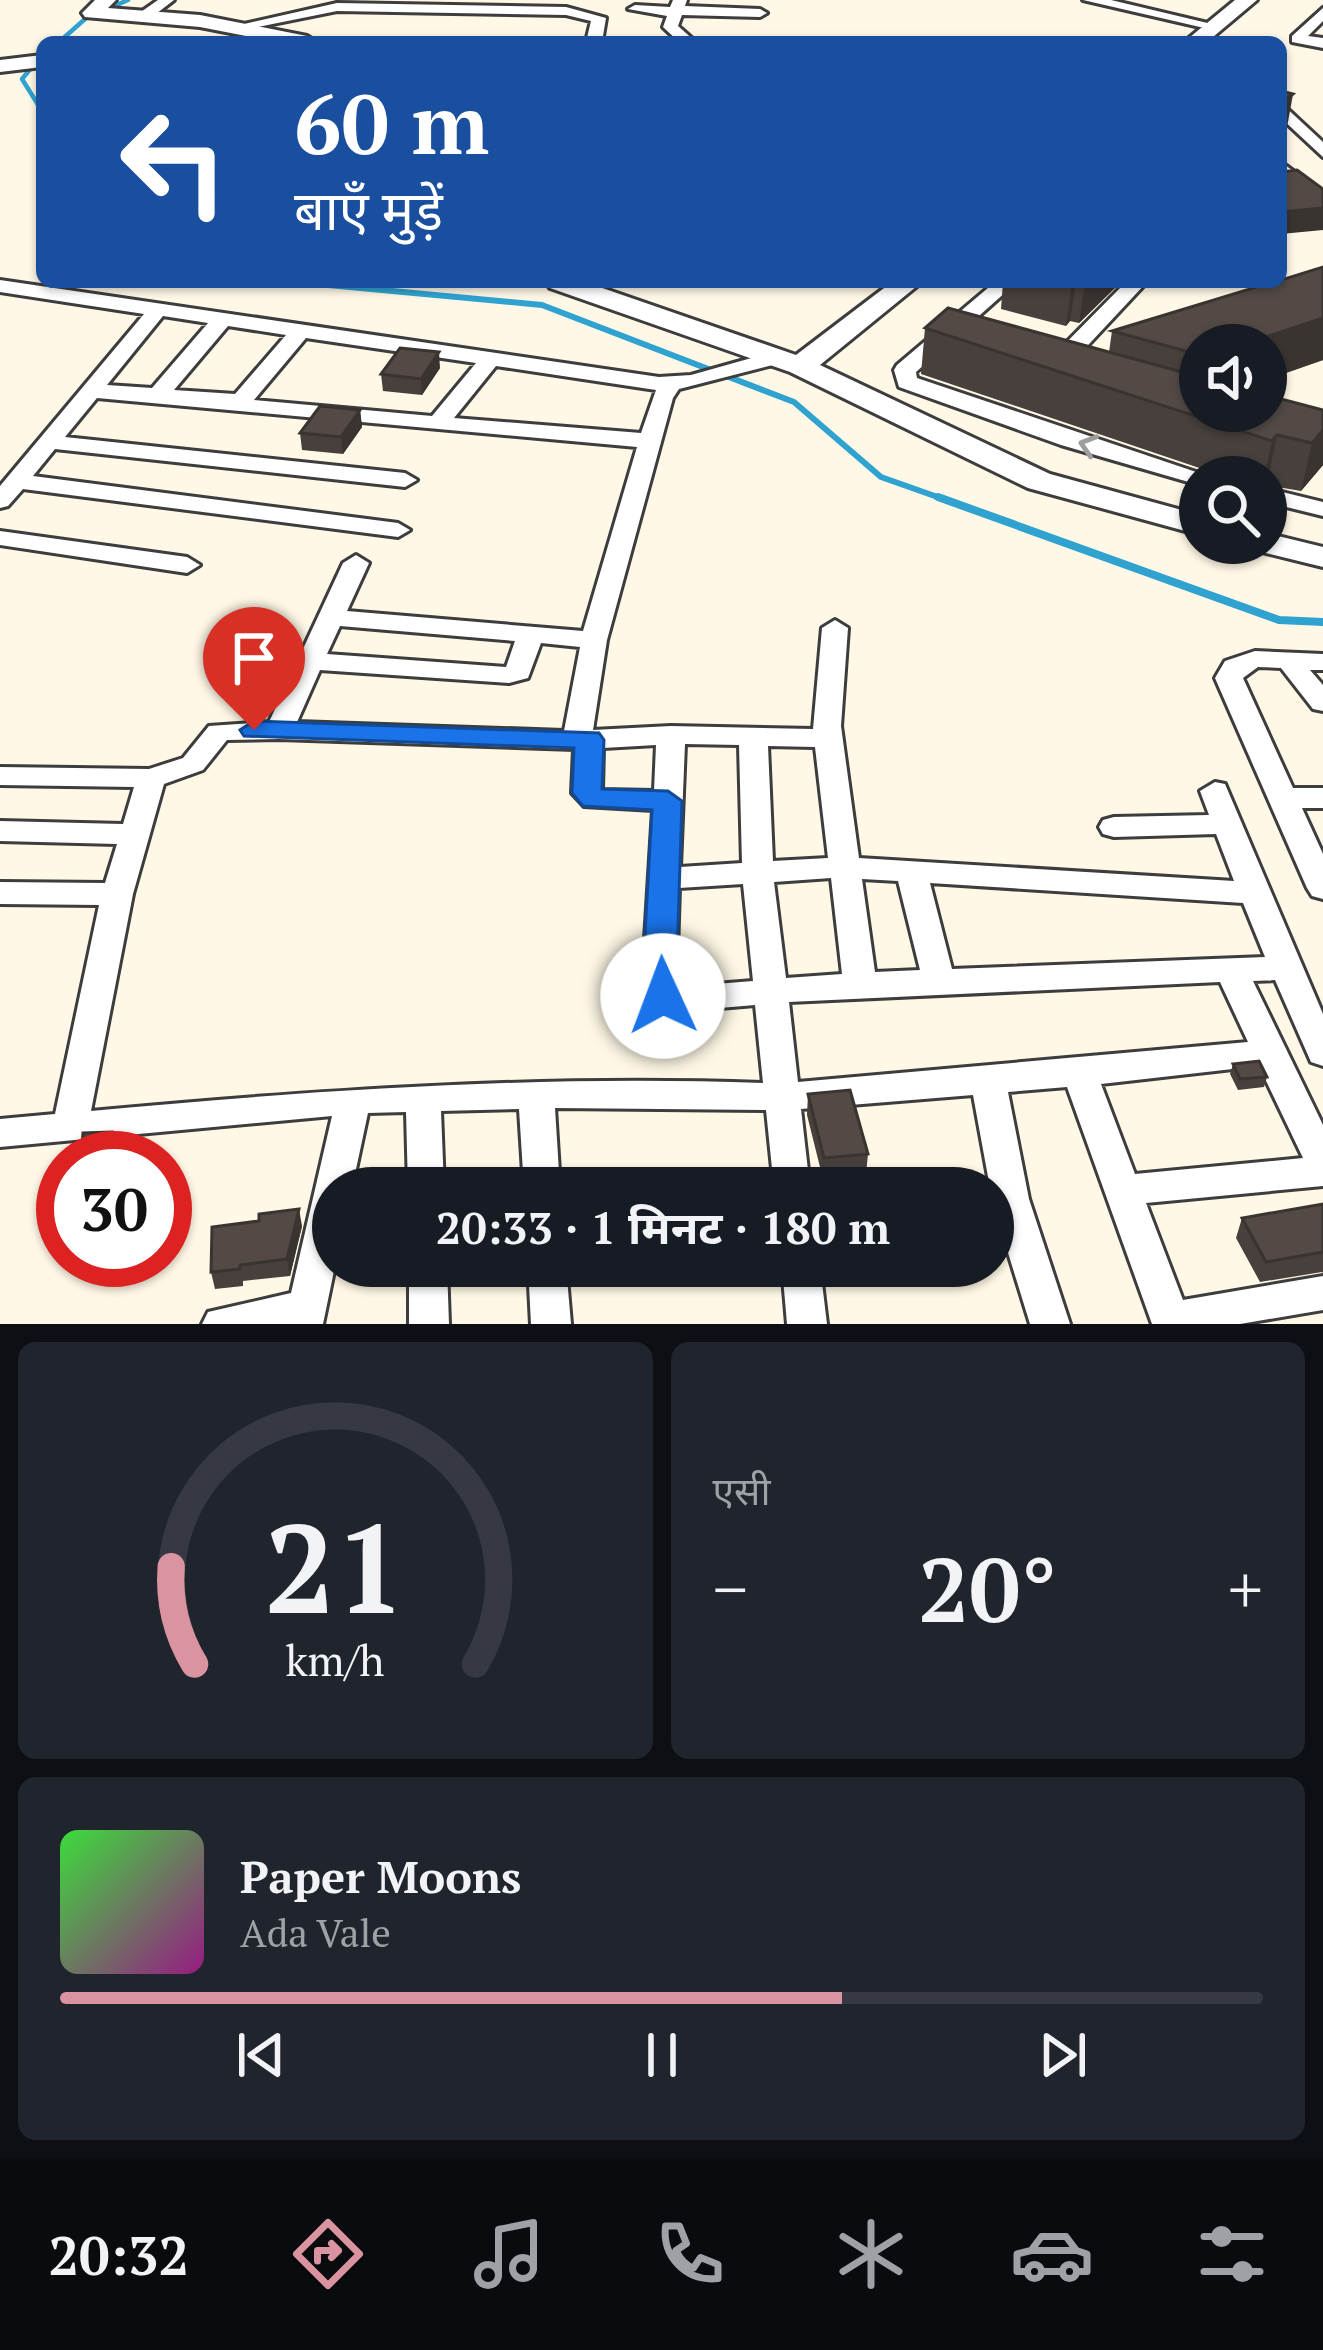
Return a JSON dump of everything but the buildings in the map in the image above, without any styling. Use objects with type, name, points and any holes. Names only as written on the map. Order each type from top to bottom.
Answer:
[{"type":"street","points":[[1090,0],[1220,29],[1255,6]]},
{"type":"street","points":[[1133,0],[1220,29]]},
{"type":"street","points":[[89,36],[100,9],[250,20],[328,8],[567,5],[599,18],[595,36]]},
{"type":"street","points":[[676,7],[670,28],[680,36]]},
{"type":"street","points":[[635,9],[760,13]]},
{"type":"street","points":[[120,33],[157,12]]},
{"type":"street","points":[[1323,12],[1297,39],[1323,43]]},
{"type":"street","points":[[250,20],[291,36]]},
{"type":"street","points":[[1287,104],[1323,152]]},
{"type":"street","points":[[1287,165],[1323,162]]},
{"type":"street","points":[[1287,171],[1323,202]]},
{"type":"street","points":[[0,286],[682,383],[778,363],[899,288]]},
{"type":"street","points":[[575,288],[778,363],[1039,481],[1179,519]]},
{"type":"street","points":[[778,363],[866,288]]},
{"type":"street","points":[[1001,288],[949,344],[903,375],[914,386],[1179,471]]},
{"type":"street","points":[[1061,370],[1132,288]]},
{"type":"street","points":[[8,491],[158,311]]},
{"type":"street","points":[[156,397],[224,319]]},
{"type":"street","points":[[233,402],[248,397],[302,329]]},
{"type":"street","points":[[437,424],[492,357]]},
{"type":"street","points":[[668,801],[594,799],[587,793],[583,740],[594,640],[662,398],[682,383]]},
{"type":"street","points":[[93,391],[652,442]]},
{"type":"street","points":[[51,442],[405,480]]},
{"type":"street","points":[[8,491],[398,530]]},
{"type":"street","points":[[1287,500],[1323,509]]},
{"type":"street","points":[[0,538],[187,565]]},
{"type":"street","points":[[1287,548],[1323,557]]},
{"type":"street","points":[[279,730],[356,563]]},
{"type":"street","points":[[329,617],[594,640]]},
{"type":"street","points":[[835,628],[829,738],[860,984]]},
{"type":"street","points":[[312,661],[509,675],[518,672],[531,634]]},
{"type":"street","points":[[1323,662],[1255,659],[1235,667],[1229,678],[1323,888]]},
{"type":"street","points":[[1289,661],[1323,704]]},
{"type":"street","points":[[0,776],[151,778],[193,764],[219,732],[583,740],[671,735],[829,738]]},
{"type":"street","points":[[671,735],[659,988],[672,1000],[860,984],[1284,968]]},
{"type":"street","points":[[753,735],[758,874],[791,1167]]},
{"type":"street","points":[[71,1124],[117,894],[151,778]]},
{"type":"street","points":[[1215,791],[1284,968],[1323,1053]]},
{"type":"street","points":[[1286,798],[1323,798]]},
{"type":"street","points":[[1114,827],[1228,824]]},
{"type":"street","points":[[0,831],[134,834]]},
{"type":"street","points":[[664,879],[842,867],[1254,893]]},
{"type":"street","points":[[911,872],[939,981]]},
{"type":"street","points":[[0,893],[117,894]]},
{"type":"street","points":[[1123,1190],[1323,1167],[1231,970]]},
{"type":"street","points":[[0,1133],[353,1100],[644,1092],[783,1096],[1079,1073],[1270,1052]]},
{"type":"street","points":[[1079,1073],[1172,1321],[1323,1294]]},
{"type":"street","points":[[988,1078],[1010,1199],[1050,1324]]},
{"type":"street","points":[[536,1096],[541,1167]]},
{"type":"street","points":[[423,1098],[425,1167]]},
{"type":"street","points":[[338,1167],[353,1100]]},
{"type":"street","points":[[222,1324],[305,1315],[312,1284]]},
{"type":"street","points":[[428,1287],[429,1324]]},
{"type":"street","points":[[548,1287],[551,1324]]},
{"type":"street","points":[[803,1287],[807,1324]]},
{"type":"waterway","points":[[66,36],[85,19],[128,0]]},
{"type":"waterway","points":[[36,62],[22,79],[36,101]]},
{"type":"waterway","points":[[360,288],[542,305],[794,402],[881,477],[946,500]]},
{"type":"waterway","points":[[938,497],[1279,620],[1323,622]]},
{"type":"route","points":[[254,730],[589,740],[587,793],[594,799],[668,801],[659,988],[663,996]]}]
